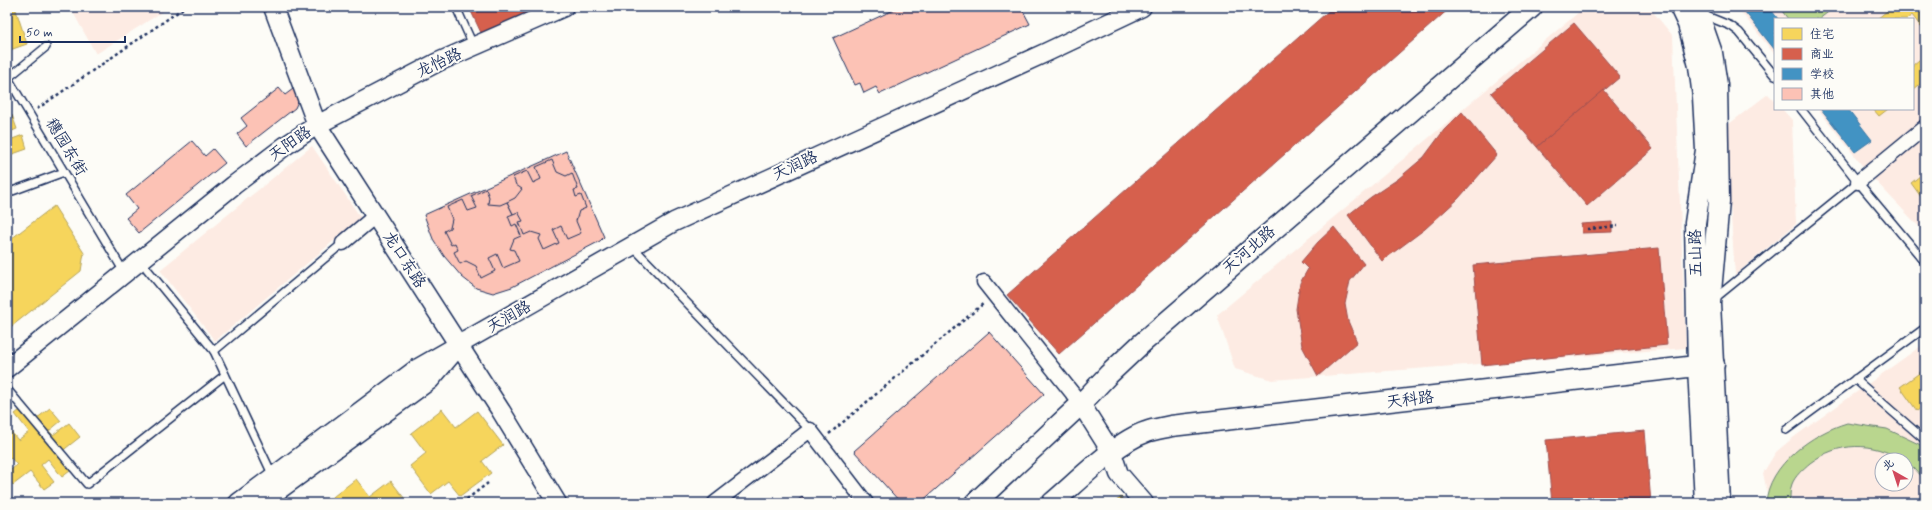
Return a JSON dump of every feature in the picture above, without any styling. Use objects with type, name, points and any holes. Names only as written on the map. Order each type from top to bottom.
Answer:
[{"type":"main road","name":"天河北路","points":[[975,503],[1082,404],[1108,375],[1152,334],[1532,7]]},
{"type":"main road","name":"五山路","points":[[1692,9],[1712,53],[1718,97],[1719,201],[1706,366],[1705,503]]},
{"type":"main road","name":"五山路","points":[[1692,9],[1688,24],[1699,66],[1703,98],[1706,150],[1695,223],[1706,366],[1720,503]]},
{"type":"main road","name":"天科路","points":[[1112,452],[1146,432],[1171,426],[1706,366]]},
{"type":"main road","points":[[1052,503],[1112,452]]},
{"type":"street","name":"龙口东路","points":[[273,7],[317,125],[501,411],[557,503]]},
{"type":"street","name":"龙怡路","points":[[317,125],[392,85],[564,7]]},
{"type":"street","name":"天润路","points":[[238,503],[267,493],[430,380],[459,346],[674,222],[1047,52],[1142,7]]},
{"type":"street","name":"天阳路","points":[[7,376],[29,362],[292,154],[317,125]]},
{"type":"street","name":"天阳路","points":[[7,368],[124,272],[285,146],[317,125]]},
{"type":"street","points":[[1858,182],[1925,127]]},
{"type":"street","points":[[343,243],[375,216]]},
{"type":"street","points":[[984,282],[1082,404],[1112,452],[1119,474],[1144,503]]},
{"type":"street","points":[[715,503],[810,430],[866,503]]},
{"type":"lane","points":[[456,7],[474,47]]},
{"type":"lane","points":[[1692,9],[1710,19],[1731,26],[1739,32],[1774,75]]},
{"type":"lane","name":"穗园东街","points":[[46,47],[8,78],[124,272]]},
{"type":"lane","points":[[1802,110],[1858,182],[1925,262]]},
{"type":"lane","points":[[7,193],[64,172]]},
{"type":"lane","points":[[1710,303],[1858,182]]},
{"type":"lane","points":[[214,351],[343,243]]},
{"type":"lane","points":[[632,246],[810,430]]},
{"type":"lane","points":[[147,269],[214,351],[225,375],[267,493]]},
{"type":"lane","points":[[1786,430],[1925,328]]},
{"type":"lane","points":[[7,389],[87,484],[225,375]]},
{"type":"lane","points":[[1855,379],[1925,440]]},
{"type":"path","points":[[30,114],[185,7]]},
{"type":"path","points":[[1587,229],[1618,226]]},
{"type":"path","points":[[819,442],[994,295]]},
{"type":"path","points":[[462,503],[488,483]]},
{"type":"shaded area","points":[[70,7],[170,7],[96,54]]},
{"type":"shaded area","points":[[1585,7],[1649,7],[1673,36],[1686,348],[1272,380],[1235,369],[1217,315]]},
{"type":"shaded area","points":[[1737,7],[1925,7],[1925,233],[1868,173],[1819,110],[1914,110],[1914,18],[1774,18],[1774,54]]},
{"type":"shaded area","points":[[1768,94],[1774,100],[1774,110],[1783,110],[1792,120],[1796,224],[1735,275],[1725,127]]},
{"type":"shaded area","points":[[312,146],[361,218],[215,341],[160,270]]},
{"type":"shaded area","points":[[1925,343],[1925,503],[1766,503],[1767,492],[1763,473],[1776,452],[1794,437]]},
{"type":"green space","points":[[1779,7],[1835,7],[1820,18],[1787,18]]},
{"type":"green space","points":[[1847,423],[1887,429],[1925,447],[1925,480],[1914,468],[1914,452],[1885,452],[1867,447],[1855,446],[1832,451],[1810,463],[1795,478],[1790,490],[1790,500],[1868,503],[1766,503],[1769,489],[1775,476],[1794,452],[1820,434]]},
{"type":"building: 住宅","points":[[7,7],[15,7],[27,44],[7,51]]},
{"type":"building: 住宅","points":[[1892,7],[1925,7],[1925,32],[1912,15],[1908,18],[1878,18]]},
{"type":"building: 住宅","points":[[1925,55],[1925,80],[1914,89],[1914,64]]},
{"type":"building: 住宅","points":[[1874,110],[1887,110],[1879,116]]},
{"type":"building: 住宅","points":[[12,115],[17,129],[7,133],[7,117]]},
{"type":"building: 住宅","points":[[23,135],[27,149],[7,156],[7,141]]},
{"type":"building: 住宅","points":[[1925,172],[1925,200],[1924,201],[1911,183]]},
{"type":"building: 住宅","points":[[54,206],[84,253],[81,271],[7,330],[7,242]]},
{"type":"building: 住宅","points":[[1925,369],[1925,405],[1917,411],[1900,387]]},
{"type":"building: 住宅","points":[[25,406],[36,419],[50,408],[61,421],[49,431],[53,435],[69,423],[80,437],[61,452],[74,468],[62,477],[48,459],[41,465],[54,482],[44,489],[30,472],[13,485],[7,477],[7,473],[17,465],[11,458],[7,461],[7,427],[18,440],[29,432],[15,414]]},
{"type":"building: 住宅","points":[[442,409],[456,427],[477,411],[503,445],[482,461],[491,473],[460,496],[448,481],[431,494],[410,466],[426,453],[411,433]]},
{"type":"building: 住宅","points":[[356,479],[370,497],[391,481],[408,503],[325,503]]},
{"type":"building: 住宅","points":[[1121,497],[1126,503],[1114,503]]},
{"type":"building: 商业","points":[[469,7],[549,7],[483,37]]},
{"type":"building: 商业","points":[[1333,7],[1451,7],[1059,354],[1007,295]]},
{"type":"building: 商业","points":[[1574,23],[1620,77],[1537,147],[1491,93]]},
{"type":"building: 商业","points":[[1604,90],[1653,149],[1587,206],[1537,147]]},
{"type":"building: 商业","points":[[1462,112],[1497,155],[1458,199],[1425,229],[1382,261],[1348,215],[1398,179],[1424,157],[1444,130]]},
{"type":"building: 商业","points":[[1612,222],[1612,232],[1582,233],[1581,224]]},
{"type":"building: 商业","points":[[1334,227],[1364,264],[1350,281],[1345,304],[1348,321],[1357,342],[1318,376],[1302,346],[1296,309],[1300,283],[1308,269],[1301,262],[1318,242]]},
{"type":"building: 商业","points":[[1659,248],[1667,345],[1482,365],[1473,265]]},
{"type":"building: 商业","points":[[1645,431],[1651,503],[1552,503],[1546,440]]},
{"type":"building: 学校","points":[[1741,7],[1769,7],[1777,18],[1774,18],[1774,49]]},
{"type":"building: 学校","points":[[1822,110],[1849,110],[1872,140],[1855,152]]},
{"type":"building: 其他","points":[[900,7],[1021,7],[1030,24],[880,94],[876,87],[864,93],[860,83],[855,85],[833,38]]},
{"type":"building: 其他","points":[[297,86],[300,97],[295,108],[246,146],[237,134],[247,126],[241,118],[279,88],[285,95]]},
{"type":"building: 其他","points":[[192,141],[205,156],[213,149],[225,163],[139,233],[126,218],[137,209],[126,195]]},
{"type":"building: 其他","points":[[566,151],[604,237],[600,241],[512,287],[493,293],[476,288],[462,277],[444,256],[433,239],[424,215]]},
{"type":"building: 其他","points":[[552,160],[557,172],[566,176],[572,173],[578,189],[574,190],[576,197],[581,195],[586,208],[579,211],[576,221],[581,233],[567,239],[561,226],[553,230],[559,243],[544,250],[539,239],[541,235],[531,232],[524,235],[519,222],[523,221],[518,212],[513,214],[507,202],[515,198],[522,189],[516,185],[513,177],[527,171],[533,183],[541,179],[536,167]]},
{"type":"building: 其他","points":[[486,189],[489,197],[488,204],[500,205],[507,202],[513,214],[508,216],[512,226],[516,224],[521,236],[514,239],[510,249],[514,250],[519,261],[503,268],[497,254],[489,258],[495,271],[481,278],[476,266],[466,261],[460,264],[454,252],[458,250],[455,243],[451,245],[444,231],[450,228],[452,219],[447,207],[463,200],[468,211],[477,208],[471,196]]},
{"type":"building: 其他","points":[[989,332],[1044,394],[920,503],[901,503],[854,451]]},
{"type":"building: 其他","points":[[802,497],[807,503],[794,503]]}]
